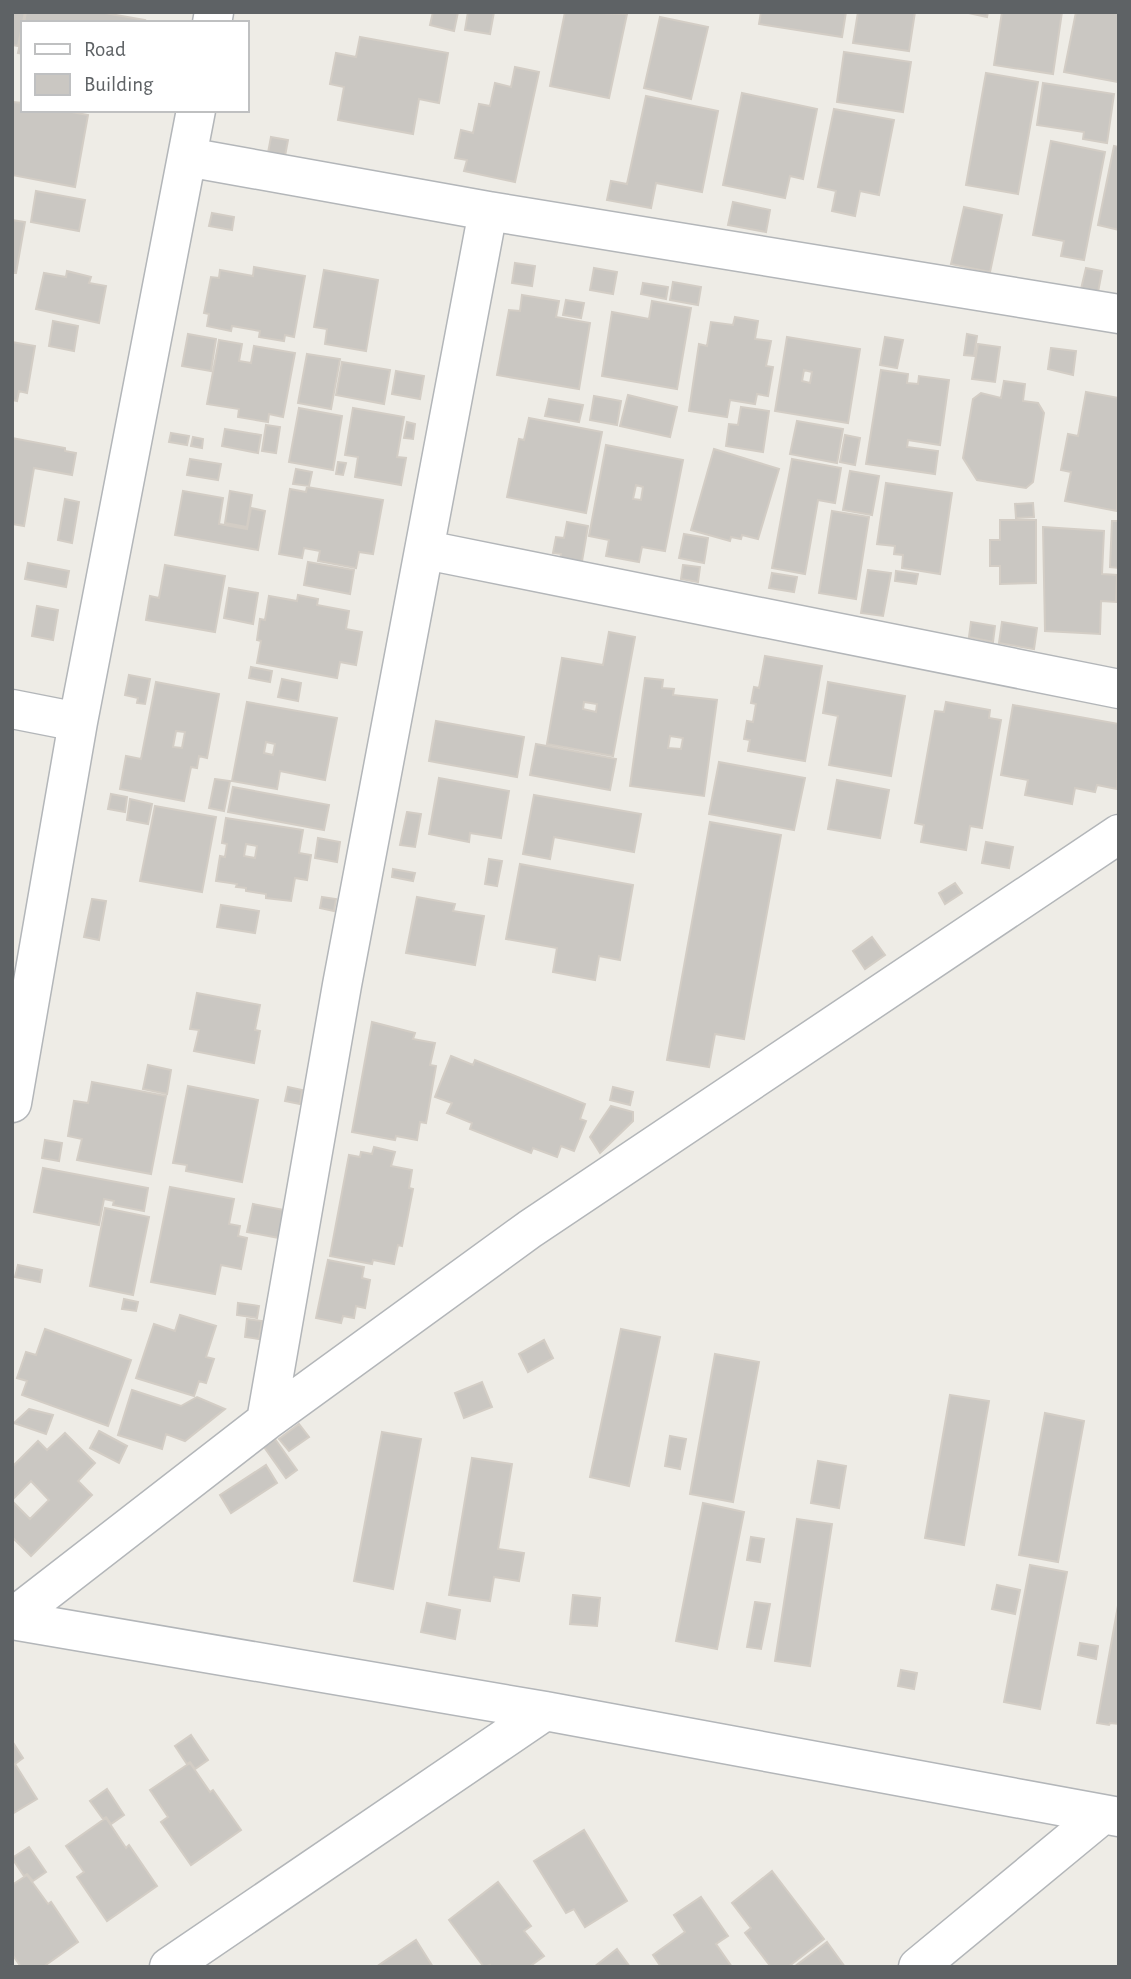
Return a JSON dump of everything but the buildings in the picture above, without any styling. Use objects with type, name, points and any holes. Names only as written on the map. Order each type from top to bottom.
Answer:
[{"type":"street","points":[[12,1103],[78,722],[196,112]]},
{"type":"street","points":[[187,158],[488,211],[1119,314]]},
{"type":"street","points":[[266,1421],[342,985],[488,211]]},
{"type":"street","points":[[426,550],[1119,689]]},
{"type":"street","points":[[12,709],[78,722]]},
{"type":"street","points":[[12,1619],[266,1421],[530,1229],[1119,834]]},
{"type":"street","points":[[12,1619],[545,1711],[1111,1816]]},
{"type":"street","points":[[169,1967],[545,1711]]},
{"type":"street","points":[[918,1967],[1111,1816]]}]
